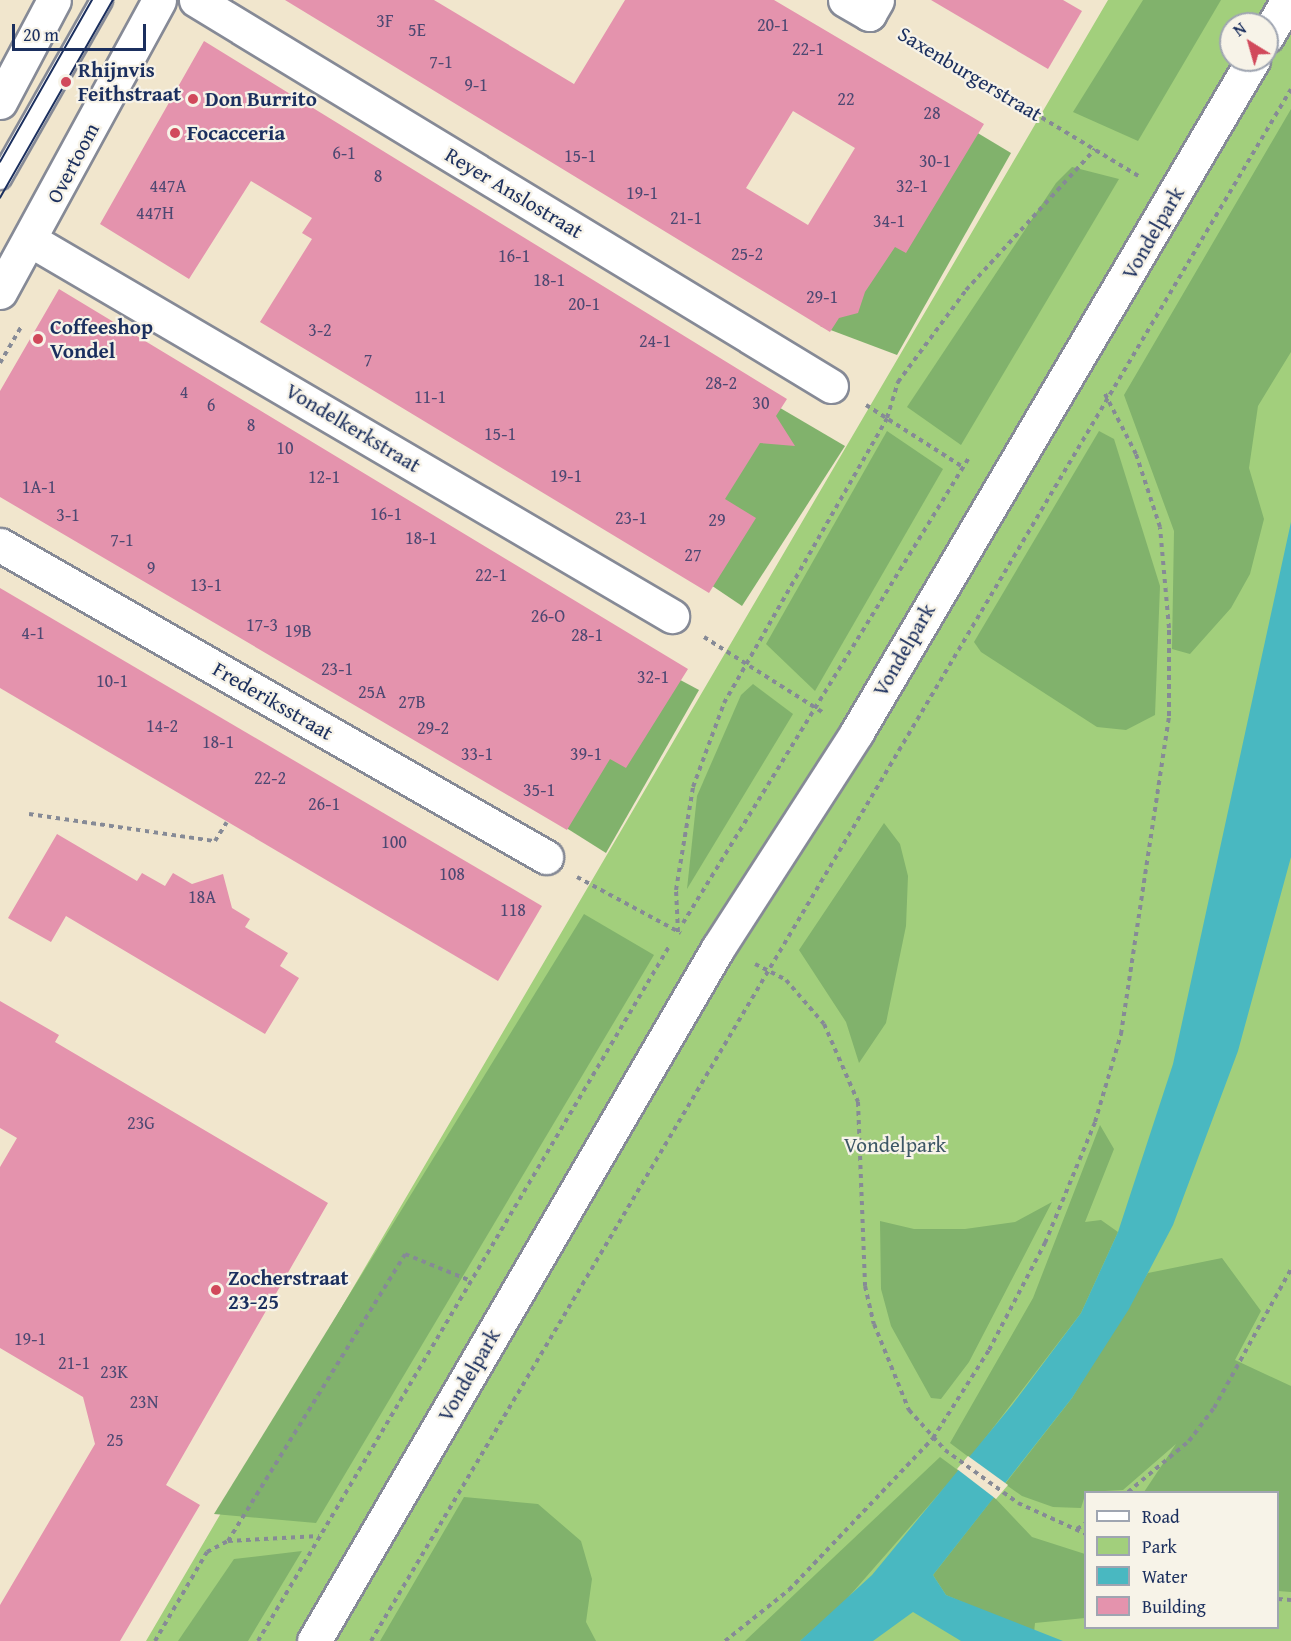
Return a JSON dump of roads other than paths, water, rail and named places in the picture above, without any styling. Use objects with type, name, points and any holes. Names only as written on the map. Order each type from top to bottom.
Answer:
[{"type":"street","points":[[0,102],[54,0]]},
{"type":"street","name":"Overtoom","points":[[0,292],[33,241],[159,0]]},
{"type":"street","name":"Reyer Anslostraat","points":[[196,0],[831,386]]},
{"type":"street","points":[[1279,15],[1288,0]]},
{"type":"street","name":"Vondelpark","points":[[314,1641],[718,948],[857,732],[1246,72]]},
{"type":"street","name":"Vondelkerkstraat","points":[[33,241],[672,616]]},
{"type":"street","name":"Frederiksstraat","points":[[0,545],[546,857]]},
{"type":"lane","points":[[0,178],[101,0]]},
{"type":"water","points":[[1291,522],[1291,857],[1238,1051],[1173,1225],[1129,1309],[1072,1398],[933,1575],[946,1595],[1063,1641],[961,1641],[913,1612],[873,1641],[800,1641],[872,1575],[1012,1405],[1081,1313],[1118,1232],[1173,1064]]},
{"type":"tram line","points":[[0,162],[92,0]]},
{"type":"tram line","points":[[0,198],[113,0]]},
{"type":"place","name":"Rhijnvis Feithstraat","points":[[66,82]]},
{"type":"place","name":"Don Burrito","points":[[193,99]]},
{"type":"place","name":"Focacceria","points":[[175,133]]},
{"type":"place","name":"Coffeeshop Vondel","points":[[38,339]]},
{"type":"place","name":"Zocherstraat 23-25","points":[[216,1290]]}]
